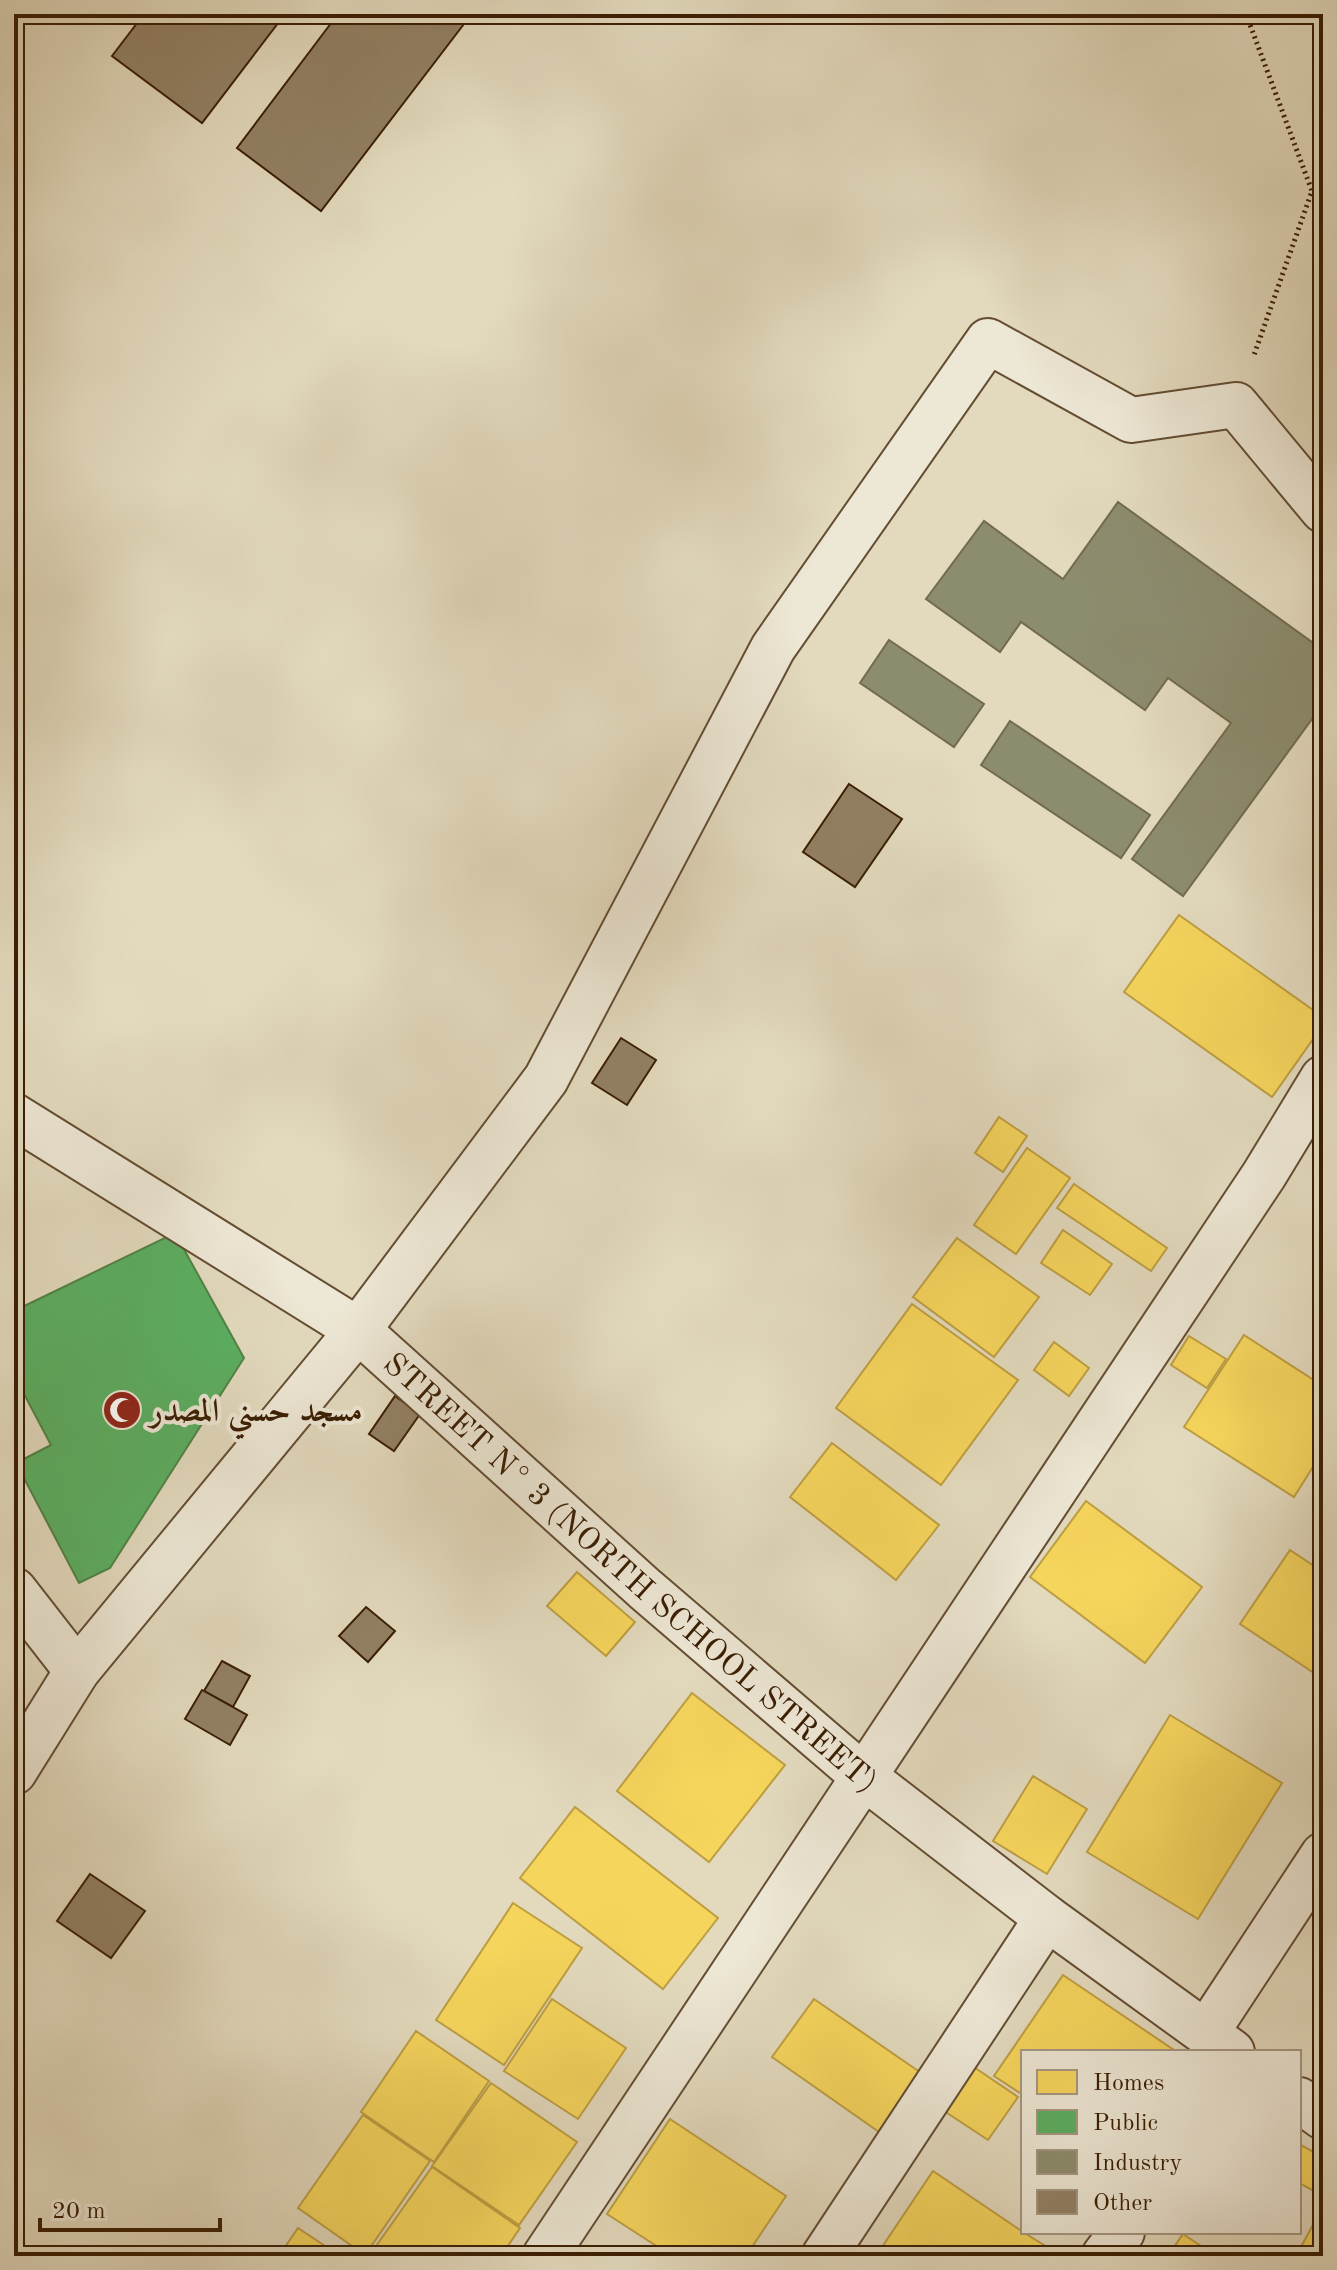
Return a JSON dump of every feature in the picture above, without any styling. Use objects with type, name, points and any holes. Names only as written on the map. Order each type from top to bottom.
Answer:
[{"type":"street","points":[[14,1772],[77,1671],[358,1330],[546,1079],[773,648],[988,341],[1131,420],[1236,405],[1323,510]]},
{"type":"street","points":[[545,2256],[1264,1175],[1323,1078]]},
{"type":"street","name":"STREET N° 3 (NORTH SCHOOL STREET)","points":[[14,1116],[358,1330],[645,1589],[863,1776],[1047,1918],[1219,2042]]},
{"type":"street","points":[[14,1590],[77,1671]]},
{"type":"street","points":[[1219,2042],[1323,1855]]},
{"type":"street","points":[[824,2256],[1047,1918]]},
{"type":"street","points":[[1301,2101],[1323,2117]]},
{"type":"street","points":[[1104,2256],[1120,2234]]},
{"type":"path","points":[[1236,405],[1312,191],[1246,14]]},
{"type":"building: Homes","points":[[1179,915],[1323,1017],[1323,1025],[1272,1097],[1124,992]]},
{"type":"building: Homes","points":[[999,1117],[1027,1136],[1003,1172],[975,1153]]},
{"type":"building: Homes","points":[[1027,1148],[1070,1178],[1016,1254],[974,1225]]},
{"type":"building: Homes","points":[[1074,1184],[1167,1248],[1151,1271],[1057,1208]]},
{"type":"building: Homes","points":[[1063,1230],[1112,1264],[1090,1295],[1041,1263]]},
{"type":"building: Homes","points":[[957,1238],[1039,1297],[994,1357],[913,1297]]},
{"type":"building: Homes","points":[[912,1304],[1018,1380],[941,1485],[836,1408]]},
{"type":"building: Homes","points":[[1244,1335],[1323,1386],[1323,1451],[1294,1497],[1184,1427]]},
{"type":"building: Homes","points":[[1189,1336],[1226,1359],[1207,1388],[1171,1365]]},
{"type":"building: Homes","points":[[1054,1342],[1089,1368],[1069,1396],[1034,1370]]},
{"type":"building: Homes","points":[[832,1443],[939,1525],[896,1580],[790,1497]]},
{"type":"building: Homes","points":[[1086,1501],[1202,1587],[1145,1663],[1030,1577]]},
{"type":"building: Homes","points":[[1290,1550],[1323,1572],[1323,1679],[1240,1624]]},
{"type":"building: Homes","points":[[577,1572],[635,1622],[606,1656],[547,1606]]},
{"type":"building: Homes","points":[[692,1693],[785,1765],[709,1862],[617,1791]]},
{"type":"building: Homes","points":[[1170,1715],[1282,1783],[1198,1919],[1087,1852]]},
{"type":"building: Homes","points":[[1033,1776],[1087,1809],[1047,1874],[993,1841]]},
{"type":"building: Homes","points":[[575,1807],[718,1918],[663,1989],[520,1878]]},
{"type":"building: Homes","points":[[513,1903],[582,1948],[504,2065],[436,2020]]},
{"type":"building: Homes","points":[[1063,1975],[1174,2050],[1021,2050],[1021,2094],[994,2076]]},
{"type":"building: Homes","points":[[552,1999],[626,2048],[578,2119],[504,2071]]},
{"type":"building: Homes","points":[[814,1999],[924,2075],[882,2134],[772,2057]]},
{"type":"building: Homes","points":[[416,2031],[489,2081],[434,2162],[361,2112]]},
{"type":"building: Homes","points":[[965,2061],[1018,2097],[988,2140],[935,2105]]},
{"type":"building: Homes","points":[[491,2083],[577,2142],[519,2225],[432,2166]]},
{"type":"building: Homes","points":[[363,2115],[430,2161],[365,2255],[298,2208]]},
{"type":"building: Homes","points":[[670,2119],[786,2196],[746,2256],[672,2256],[607,2214]]},
{"type":"building: Homes","points":[[1301,2145],[1323,2157],[1323,2196],[1301,2184]]},
{"type":"building: Homes","points":[[432,2167],[520,2228],[501,2256],[369,2256]]},
{"type":"building: Homes","points":[[933,2171],[1021,2231],[1021,2234],[1026,2234],[1060,2255],[876,2256]]},
{"type":"building: Homes","points":[[1320,2212],[1323,2214],[1323,2256],[1296,2256]]},
{"type":"building: Homes","points":[[298,2228],[340,2256],[279,2256]]},
{"type":"building: Homes","points":[[1183,2234],[1216,2256],[1168,2256]]},
{"type":"building: Public","name":"مسجد حسني المصدر","points":[[175,1233],[244,1358],[110,1568],[79,1583],[16,1463],[51,1445],[14,1375],[14,1311]]},
{"type":"building: Industry","points":[[1118,502],[1323,650],[1323,704],[1183,896],[1132,859],[1231,723],[1168,678],[1145,710],[1021,622],[1000,652],[926,599],[984,521],[1063,579]]},
{"type":"building: Industry","points":[[889,640],[984,704],[954,747],[860,683]]},
{"type":"building: Industry","points":[[1010,721],[1150,815],[1121,858],[981,765]]},
{"type":"building: Other","points":[[144,14],[285,14],[202,123],[112,56]]},
{"type":"building: Other","points":[[338,14],[459,14],[467,20],[321,211],[237,148]]},
{"type":"building: Other","points":[[849,784],[902,819],[855,887],[803,852]]},
{"type":"building: Other","points":[[621,1038],[656,1060],[627,1105],[592,1083]]},
{"type":"building: Other","points":[[395,1396],[420,1414],[394,1451],[369,1434]]},
{"type":"building: Other","points":[[366,1607],[395,1631],[368,1662],[339,1636]]},
{"type":"building: Other","points":[[222,1661],[250,1676],[233,1707],[204,1691]]},
{"type":"building: Other","points":[[202,1690],[247,1715],[230,1745],[185,1719]]},
{"type":"building: Other","points":[[90,1874],[145,1911],[111,1958],[57,1921]]},
{"type":"place","name":"مسجد حسني المصدر","points":[[122,1410]]}]
